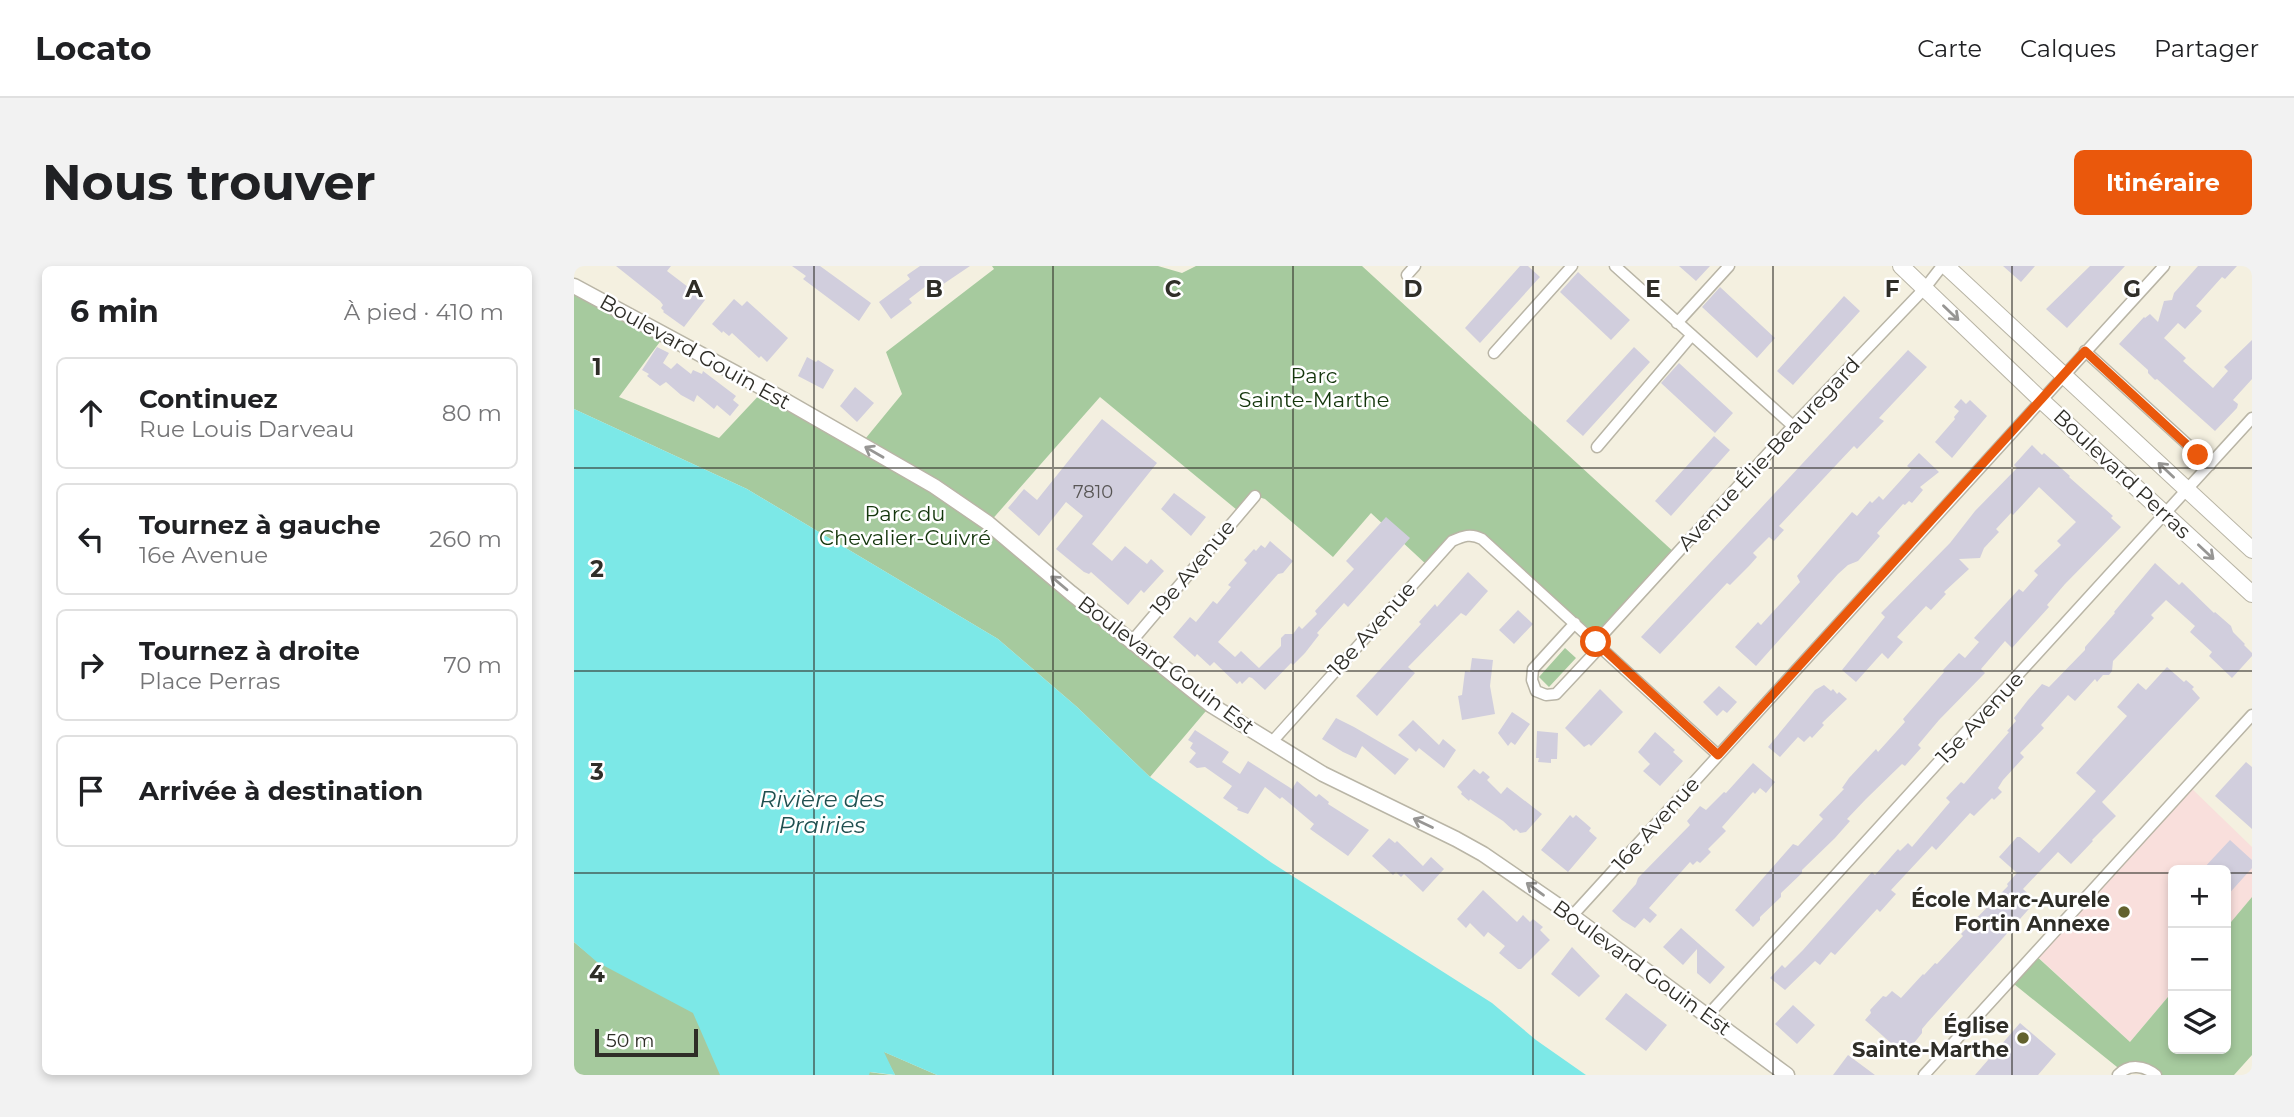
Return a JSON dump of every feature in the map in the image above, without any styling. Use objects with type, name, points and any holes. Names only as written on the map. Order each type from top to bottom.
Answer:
[{"type":"main road","name":"Boulevard Perras","points":[[1901,266],[2041,400],[2252,594]]},
{"type":"main road","name":"Boulevard Perras","points":[[1944,266],[2252,550]]},
{"type":"street","points":[[1494,353],[1572,266]]},
{"type":"street","points":[[1615,266],[1793,426]]},
{"type":"street","points":[[1677,323],[1730,266]]},
{"type":"street","name":"Avenue Élie-Beauregard","points":[[1575,623],[1533,669],[1532,680],[1536,691],[1546,695],[1556,694],[1793,426],[1944,266]]},
{"type":"street","name":"16e Avenue","points":[[1572,916],[2164,266]]},
{"type":"street","name":"Boulevard Gouin Est","points":[[574,286],[765,389],[934,486],[988,523],[1211,705],[1350,789],[1439,830],[1483,854],[1572,916],[1787,1075]]},
{"type":"street","points":[[1597,447],[1692,335]]},
{"type":"street","points":[[2085,351],[2210,465]]},
{"type":"street","name":"15e Avenue","points":[[1707,1016],[2252,418]]},
{"type":"street","name":"19e Avenue","points":[[1132,641],[1255,496]]},
{"type":"street","name":"18e Avenue","points":[[1271,743],[1452,541],[1466,535],[1475,535],[1482,539],[1575,623]]},
{"type":"street","points":[[1575,623],[1718,755]]},
{"type":"street","points":[[1924,1075],[2252,715]]},
{"type":"street","points":[[2118,1075],[2122,1070],[2140,1067],[2156,1075]]},
{"type":"shaded area","name":"École Marc-Aurele Fortin Annexe","points":[[2189,786],[2252,847],[2252,897],[2231,922],[2231,865],[2168,865],[2168,997],[2130,1042],[2036,955]]},
{"type":"green space","name":"Parc Sainte-Marthe","points":[[992,266],[1158,266],[1182,273],[1196,266],[1362,266],[1676,554],[1596,642],[1482,539],[1466,535],[1428,566],[1371,513],[1333,557],[1265,499],[1255,496],[1237,510],[1100,397],[989,523],[1211,705],[1150,777],[1077,707],[998,639],[747,489],[574,409],[574,286],[665,335],[619,397],[719,438],[765,389],[861,444],[902,394],[886,352],[994,269]]},
{"type":"green space","points":[[1565,648],[1576,658],[1549,687],[1539,677]]},
{"type":"green space","points":[[2252,897],[2252,1055],[2234,1075],[2156,1075],[2148,1069],[2122,1071],[2009,980],[2033,953],[2130,1042],[2168,997],[2168,1054],[2231,1054],[2231,922]]},
{"type":"green space","points":[[574,942],[597,961],[869,1072],[891,1075],[574,1075]]},
{"type":"green space","points":[[882,1051],[937,1075],[895,1075]]},
{"type":"water","name":"Rivière des Prairies","points":[[574,409],[747,489],[998,639],[1077,707],[1150,777],[1272,863],[1492,1003],[1536,1040],[1586,1075],[937,1075],[884,1052],[895,1075],[870,1072],[869,1075],[720,1075],[693,1013],[597,962],[574,942]]},
{"type":"building","points":[[616,266],[671,266],[667,271],[705,300],[684,327],[663,312],[660,301]]},
{"type":"building","points":[[792,266],[820,266],[871,303],[859,321],[803,279],[806,276]]},
{"type":"building","points":[[920,266],[970,266],[933,291],[926,286],[909,299],[912,303],[891,319],[879,302],[910,279],[907,275]]},
{"type":"building","points":[[1520,266],[1528,266],[1540,277],[1480,343],[1465,328]]},
{"type":"building","points":[[1679,266],[1710,266],[1696,281]]},
{"type":"building","points":[[2003,266],[2035,266],[2021,282]]},
{"type":"building","points":[[2090,266],[2125,266],[2067,328],[2046,309]]},
{"type":"building","points":[[2198,266],[2237,266],[2225,279],[2222,277],[2196,306],[2202,311],[2185,329],[2178,323],[2164,338],[2186,358],[2183,361],[2213,388],[2228,371],[2224,367],[2252,340],[2252,379],[2233,400],[2238,404],[2237,408],[2215,431],[2155,380],[2148,370],[2119,344],[2144,317],[2150,314],[2158,322],[2164,301],[2172,300],[2174,293]]},
{"type":"building","points":[[1578,272],[1630,320],[1611,340],[1560,292]]},
{"type":"building","points":[[1720,287],[1775,338],[1757,358],[1702,307]]},
{"type":"building","points":[[1844,296],[1860,311],[1793,385],[1777,371]]},
{"type":"building","points":[[734,299],[742,306],[747,301],[788,338],[767,362],[732,333],[729,336],[723,331],[722,333],[712,324]]},
{"type":"building","points":[[657,347],[669,353],[663,363],[671,369],[677,363],[691,374],[693,370],[702,374],[703,371],[736,396],[733,400],[739,405],[730,416],[717,405],[714,409],[697,395],[694,402],[666,382],[660,386],[647,376],[649,374],[642,370]]},
{"type":"building","points":[[1634,347],[1650,362],[1583,436],[1566,421]]},
{"type":"building","points":[[1908,350],[1927,367],[1879,418],[1884,421],[1857,449],[1854,446],[1779,526],[1784,530],[1774,541],[1769,537],[1753,553],[1757,557],[1749,566],[1730,585],[1727,583],[1660,654],[1641,637]]},
{"type":"building","points":[[807,357],[834,370],[823,389],[798,376]]},
{"type":"building","points":[[1679,363],[1733,413],[1715,433],[1661,383]]},
{"type":"building","points":[[855,387],[874,403],[857,422],[840,406]]},
{"type":"building","points":[[1961,399],[1966,404],[1970,400],[1987,416],[1952,458],[1935,442],[1955,419],[1959,411],[1954,407]]},
{"type":"building","points":[[1102,419],[1157,463],[1092,544],[1112,561],[1125,546],[1147,564],[1151,559],[1164,571],[1144,593],[1141,590],[1128,605],[1091,572],[1084,572],[1056,549],[1083,516],[1066,502],[1039,536],[1008,508],[1024,489],[1037,500]]},
{"type":"building","points":[[1714,436],[1730,450],[1671,516],[1655,501]]},
{"type":"building","points":[[2032,445],[2070,476],[2113,516],[2111,518],[2121,527],[2065,584],[2047,605],[2049,607],[2012,648],[2005,641],[1981,669],[1985,673],[1918,745],[1921,748],[1847,819],[1850,821],[1802,870],[1753,927],[1735,910],[1793,844],[1798,846],[1823,819],[1819,815],[1844,789],[1842,788],[1849,778],[1876,749],[1878,752],[1905,722],[1903,719],[1943,670],[1959,653],[1965,658],[1979,642],[1974,638],[2019,589],[2023,592],[2038,575],[2034,571],[2061,545],[2057,541],[2076,522],[2039,487],[1996,529],[1999,532],[1984,548],[1980,558],[1959,559],[1969,569],[1944,592],[1946,594],[1931,610],[1926,606],[1897,637],[1903,642],[1888,659],[1882,653],[1856,682],[1842,670],[1885,617],[1881,613],[1950,543],[1975,511],[2017,468],[2014,465]]},
{"type":"building","points":[[1919,453],[1939,472],[1920,487],[1923,490],[1912,503],[1909,501],[1903,504],[1877,533],[1880,536],[1858,561],[1838,574],[1756,666],[1735,647],[1758,622],[1761,625],[1800,582],[1797,576],[1852,512],[1857,516],[1870,501],[1872,503],[1879,496],[1883,500],[1911,469],[1907,466]]},
{"type":"building","points":[[1174,493],[1206,517],[1191,536],[1161,509]]},
{"type":"building","points":[[1386,517],[1410,538],[1348,607],[1344,603],[1317,633],[1319,635],[1305,653],[1293,665],[1291,663],[1265,690],[1249,677],[1242,684],[1240,681],[1237,684],[1214,662],[1210,666],[1197,654],[1195,657],[1173,637],[1190,617],[1196,622],[1213,601],[1217,604],[1231,587],[1228,585],[1247,563],[1244,560],[1254,549],[1256,551],[1261,545],[1265,548],[1270,541],[1293,561],[1283,573],[1278,574],[1218,642],[1235,657],[1241,651],[1259,668],[1281,646],[1281,638],[1285,634],[1293,634],[1299,626],[1302,629],[1317,614],[1315,611],[1354,569],[1346,561]]},
{"type":"building","points":[[2155,563],[2179,585],[2182,582],[2231,626],[2233,632],[2252,653],[2232,678],[2209,656],[2212,652],[2190,632],[2195,626],[2166,600],[2151,615],[2154,618],[2113,661],[2109,675],[2103,675],[2097,682],[2095,679],[2075,701],[2068,695],[2041,725],[2044,728],[2020,753],[2024,757],[1998,788],[2002,792],[1974,816],[1970,813],[1936,850],[1932,846],[1891,890],[1896,894],[1880,912],[1877,909],[1835,955],[1831,952],[1820,965],[1815,961],[1785,990],[1770,978],[1782,965],[1785,968],[1803,950],[1872,872],[1875,875],[1898,849],[1900,851],[1908,843],[1912,847],[1950,802],[1946,798],[1961,782],[1964,784],[2009,732],[2007,731],[2016,721],[2014,718],[2028,700],[2042,684],[2049,687],[2085,650]]},
{"type":"building","points":[[1468,572],[1488,591],[1466,616],[1461,613],[1408,667],[1415,673],[1377,716],[1356,696],[1421,624],[1419,622],[1435,604],[1437,607]]},
{"type":"building","points":[[1518,610],[1533,624],[1514,644],[1499,630]]},
{"type":"building","points":[[1472,658],[1493,660],[1490,686],[1495,714],[1462,720],[1458,696],[1462,695],[1465,671],[1470,672]]},
{"type":"building","points":[[2167,667],[2194,687],[2192,689],[2200,698],[2102,802],[2116,816],[2093,841],[2071,864],[2058,852],[2023,889],[2036,901],[1927,1023],[1914,1043],[1901,1052],[1865,1020],[1871,1013],[1870,1010],[1892,991],[1901,998],[1923,974],[1937,964],[1963,936],[1961,934],[2008,886],[2017,873],[1999,857],[2017,837],[2039,853],[2096,791],[2076,773],[2127,716],[2117,707],[2138,683],[2146,690]]},
{"type":"building","points":[[1824,685],[1847,699],[1822,723],[1824,725],[1812,738],[1810,736],[1804,742],[1798,737],[1780,757],[1768,747],[1815,690]]},
{"type":"building","points":[[1719,686],[1737,702],[1727,713],[1723,710],[1717,716],[1703,702]]},
{"type":"building","points":[[1600,689],[1623,712],[1591,746],[1589,744],[1584,747],[1565,728]]},
{"type":"building","points":[[1512,712],[1530,724],[1515,745],[1511,742],[1508,746],[1498,733]]},
{"type":"building","points":[[1336,718],[1409,759],[1395,775],[1362,746],[1356,758],[1343,752],[1322,739]]},
{"type":"building","points":[[1413,720],[1439,745],[1443,739],[1456,750],[1444,768],[1419,748],[1416,752],[1398,735]]},
{"type":"building","points":[[1195,730],[1229,752],[1222,762],[1240,774],[1248,761],[1292,789],[1297,781],[1316,797],[1319,794],[1328,804],[1369,830],[1348,856],[1310,829],[1314,824],[1282,797],[1280,799],[1265,787],[1248,814],[1237,810],[1238,808],[1223,798],[1232,786],[1205,767],[1197,768],[1189,762],[1196,753],[1190,748],[1193,743],[1188,740]]},
{"type":"building","points":[[1537,731],[1558,733],[1557,759],[1551,759],[1551,763],[1538,762],[1539,758],[1536,758]]},
{"type":"building","points":[[1655,732],[1683,761],[1660,786],[1643,771],[1650,764],[1638,752]]},
{"type":"building","points":[[2246,762],[2252,767],[2252,829],[2215,796]]},
{"type":"building","points":[[1753,763],[1775,782],[1766,793],[1760,788],[1755,794],[1753,792],[1722,827],[1726,831],[1708,849],[1711,852],[1700,863],[1697,861],[1693,865],[1690,862],[1649,908],[1657,915],[1650,923],[1644,918],[1635,928],[1622,920],[1612,911],[1636,884],[1638,878],[1690,825],[1687,821],[1700,806],[1706,810],[1726,793]]},
{"type":"building","points":[[1474,769],[1480,774],[1483,771],[1490,777],[1487,780],[1501,794],[1507,787],[1542,814],[1526,832],[1520,833],[1516,829],[1514,831],[1461,794],[1457,787]]},
{"type":"building","points":[[1570,815],[1573,818],[1576,815],[1591,828],[1589,831],[1597,838],[1568,872],[1541,850]]},
{"type":"building","points":[[1389,838],[1395,843],[1397,841],[1423,866],[1431,857],[1444,869],[1423,892],[1404,874],[1401,877],[1396,872],[1393,875],[1372,856]]},
{"type":"building","points":[[2230,840],[2252,860],[2252,868],[2231,891],[2231,865],[2207,865]]},
{"type":"building","points":[[1483,890],[1517,922],[1523,915],[1530,922],[1533,919],[1543,927],[1540,930],[1550,940],[1521,969],[1499,953],[1505,946],[1488,932],[1484,937],[1470,923],[1466,928],[1457,919]]},
{"type":"building","points":[[1681,928],[1725,967],[1710,984],[1697,973],[1697,949],[1683,965],[1663,947]]},
{"type":"building","points":[[1572,947],[1600,976],[1579,997],[1551,974]]},
{"type":"building","points":[[1626,993],[1667,1025],[1646,1051],[1605,1019]]},
{"type":"building","points":[[1793,1005],[1815,1025],[1797,1044],[1775,1024]]},
{"type":"building","name":"Église Sainte-Marthe","points":[[2020,1023],[2056,1054],[2038,1075],[1975,1075]]},
{"type":"building","points":[[1848,1055],[1875,1075],[1833,1075]]},
{"type":"place","name":"École Marc-Aurele Fortin Annexe","points":[[2124,912]]},
{"type":"place","name":"Église Sainte-Marthe","points":[[2023,1038]]},
{"type":"route","points":[[1596,642],[1718,755],[2085,351],[2198,455]]},
{"type":"park label","name":"Parc du Chevalier-Cuivré","points":[[905,526]]}]
